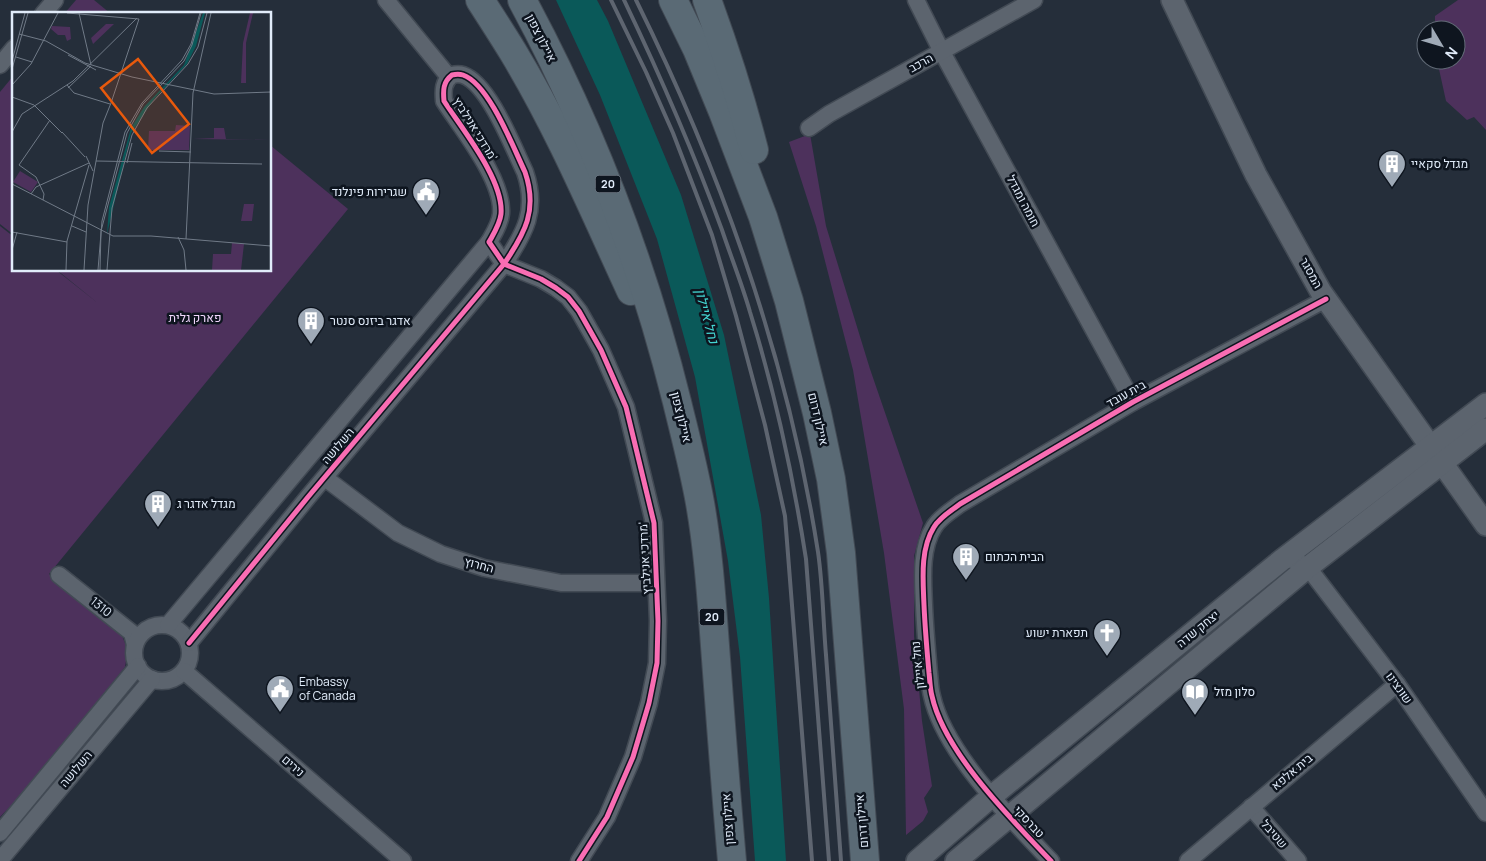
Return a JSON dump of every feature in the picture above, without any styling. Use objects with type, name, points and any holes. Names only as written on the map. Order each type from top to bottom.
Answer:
[{"type":"highway","points":[[480,0],[514,53],[566,152],[671,377]]},
{"type":"highway","name":"איילון צפון","points":[[522,0],[574,105],[614,197],[649,297],[671,377],[695,477],[708,559],[732,861]]},
{"type":"highway","name":"איילון דרום","points":[[673,0],[703,64],[752,187],[777,258],[818,413],[841,553],[865,861]]},
{"type":"highway","points":[[707,0],[746,116],[795,324]]},
{"type":"street","points":[[45,12],[55,0]]},
{"type":"street","points":[[386,0],[449,77]]},
{"type":"street","name":"חומה ומגדל","points":[[916,0],[942,52],[1133,402]]},
{"type":"street","name":"הרכב","points":[[809,128],[829,114],[1034,0]]},
{"type":"street","name":"המסגר","points":[[1172,0],[1256,175],[1326,299],[1486,525]]},
{"type":"street","points":[[0,64],[12,50]]},
{"type":"street","name":"מרדכי אנילביץ'","points":[[489,242],[498,226],[501,214],[501,199],[496,183],[487,167],[444,101],[443,90],[449,77],[458,74],[464,75],[476,83],[491,103],[525,172],[528,183],[529,218],[517,244],[504,264],[541,279],[556,288],[568,297],[579,311],[601,350],[626,407],[654,523],[658,621],[657,663],[649,703],[633,757],[607,817],[579,861]]},
{"type":"street","points":[[489,242],[504,264]]},
{"type":"street","name":"השלושה","points":[[162,625],[489,242]]},
{"type":"street","name":"השלושה","points":[[189,643],[504,264]]},
{"type":"street","name":"בית עובד","points":[[942,518],[966,501],[1133,402],[1326,299]]},
{"type":"street","name":"יצחק שדה","points":[[956,861],[1307,568],[1436,454],[1486,404]]},
{"type":"street","name":"יצחק שדה","points":[[916,861],[992,796],[1283,559],[1436,454],[1486,429]]},
{"type":"street","name":"החרוץ","points":[[325,478],[398,533],[441,554],[484,568],[561,583],[656,583]]},
{"type":"street","name":"נחל איילון","points":[[942,518],[934,526],[930,534],[924,560],[925,635],[931,696],[937,714],[953,746],[992,796]]},
{"type":"street","points":[[1283,559],[1296,560],[1307,568]]},
{"type":"street","name":"שונצינו","points":[[1307,568],[1396,684],[1486,813]]},
{"type":"street","name":"1310","points":[[59,575],[132,633],[136,644]]},
{"type":"street","points":[[88,597],[120,614],[138,621],[162,625],[177,628],[184,635],[189,643],[191,653],[189,663],[177,677],[169,680],[152,679],[141,672],[135,660],[136,644],[140,636],[147,629],[162,625]]},
{"type":"street","name":"השלושה","points":[[0,834],[138,666]]},
{"type":"street","name":"נירים","points":[[184,671],[402,861]]},
{"type":"street","name":"השלושה","points":[[0,860],[152,679]]},
{"type":"street","name":"בית אלפא","points":[[1188,861],[1396,684]]},
{"type":"street","name":"טברסקי","points":[[992,796],[1009,817],[1052,861]]},
{"type":"street","name":"שטיבל","points":[[1251,807],[1298,861]]},
{"type":"green space","points":[[76,0],[94,0],[109,12],[66,12]]},
{"type":"green space","points":[[1458,0],[1486,0],[1486,130],[1474,117],[1467,120],[1446,101],[1439,70],[1466,70],[1466,20],[1435,20],[1435,16]]},
{"type":"green space","points":[[12,77],[12,233],[0,224],[0,92]]},
{"type":"green space","points":[[810,134],[826,226],[870,369],[923,523],[914,556],[914,636],[922,721],[932,786],[924,798],[928,812],[923,821],[906,835],[904,709],[884,553],[853,370],[816,226],[789,142]]},
{"type":"green space","name":"פארק גלית","points":[[271,146],[348,209],[49,574],[122,636],[128,650],[125,667],[27,789],[0,817],[0,226],[12,235],[12,271],[57,271],[99,304],[58,271],[271,271]]},
{"type":"water","points":[[556,0],[597,0],[608,21],[681,195],[724,335],[761,515],[769,598],[786,861],[755,861],[740,657],[728,561],[695,377],[657,239],[600,95]]},
{"type":"railway","points":[[611,0],[673,133],[712,235],[765,425],[785,516],[812,861]]},
{"type":"railway","points":[[624,0],[700,171],[747,302],[775,403],[789,465],[806,559],[829,861]]},
{"type":"railway","points":[[636,0],[667,66],[723,200],[748,269],[789,409],[805,480],[820,565],[841,861]]},
{"type":"cycle path","points":[[189,643],[308,497],[504,264],[518,242],[530,210],[529,186],[525,172],[491,103],[482,90],[463,75],[452,75],[447,80],[445,83],[444,101],[471,140],[496,186],[501,214],[498,225],[489,242],[504,264],[541,279],[556,288],[568,297],[579,311],[601,350],[626,407],[654,523],[658,621],[657,663],[649,703],[633,757],[607,817],[579,861]]},
{"type":"cycle path","points":[[1051,861],[981,784],[950,740],[939,717],[931,691],[923,585],[924,555],[934,527],[939,520],[960,504],[1133,402],[1326,299]]},
{"type":"place","name":"מגדל סקאיי","points":[[1392,188]]},
{"type":"place","name":"שגרירות פינלנד","points":[[426,216]]},
{"type":"place","name":"אדגר ביזנס סנטר","points":[[311,345]]},
{"type":"place","name":"מגדל אדגר ג","points":[[158,528]]},
{"type":"place","name":"הבית הכתום","points":[[966,581]]},
{"type":"place","name":"תפארת ישוע","points":[[1107,657]]},
{"type":"place","name":"Embassy of Canada","points":[[280,713]]},
{"type":"place","name":"סלון מזל","points":[[1195,716]]}]
